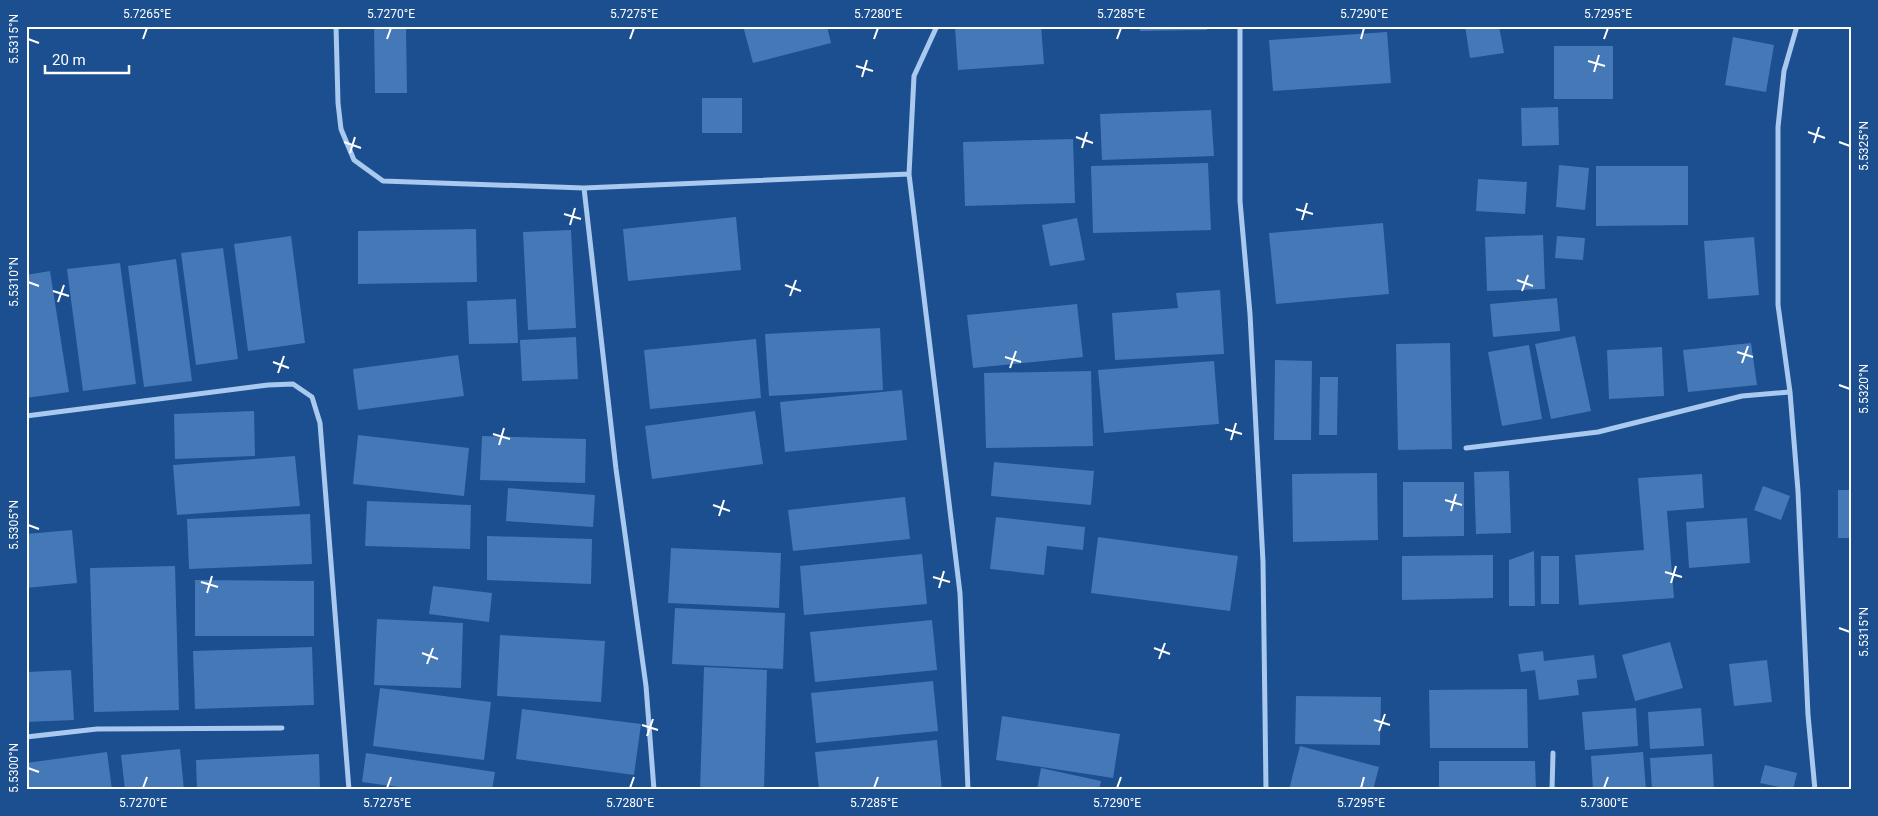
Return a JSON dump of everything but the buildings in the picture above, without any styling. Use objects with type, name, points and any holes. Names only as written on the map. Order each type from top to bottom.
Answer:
[{"type":"street","points":[[336,26],[338,103],[341,129],[354,160],[383,181],[584,188],[909,174]]},
{"type":"street","points":[[937,26],[914,76],[909,174],[960,593],[968,790]]},
{"type":"street","points":[[1240,26],[1240,201],[1250,314],[1263,562],[1266,790]]},
{"type":"street","points":[[1797,26],[1784,71],[1778,127],[1778,305],[1790,392],[1798,491],[1808,715],[1815,790]]},
{"type":"street","points":[[584,188],[616,469],[646,686],[654,790]]},
{"type":"street","points":[[26,416],[268,385],[293,384],[312,397],[320,423],[349,790]]},
{"type":"street","points":[[1466,448],[1598,432],[1742,396],[1790,392]]},
{"type":"street","points":[[26,737],[97,729],[282,728]]},
{"type":"street","points":[[1552,790],[1553,753]]}]
